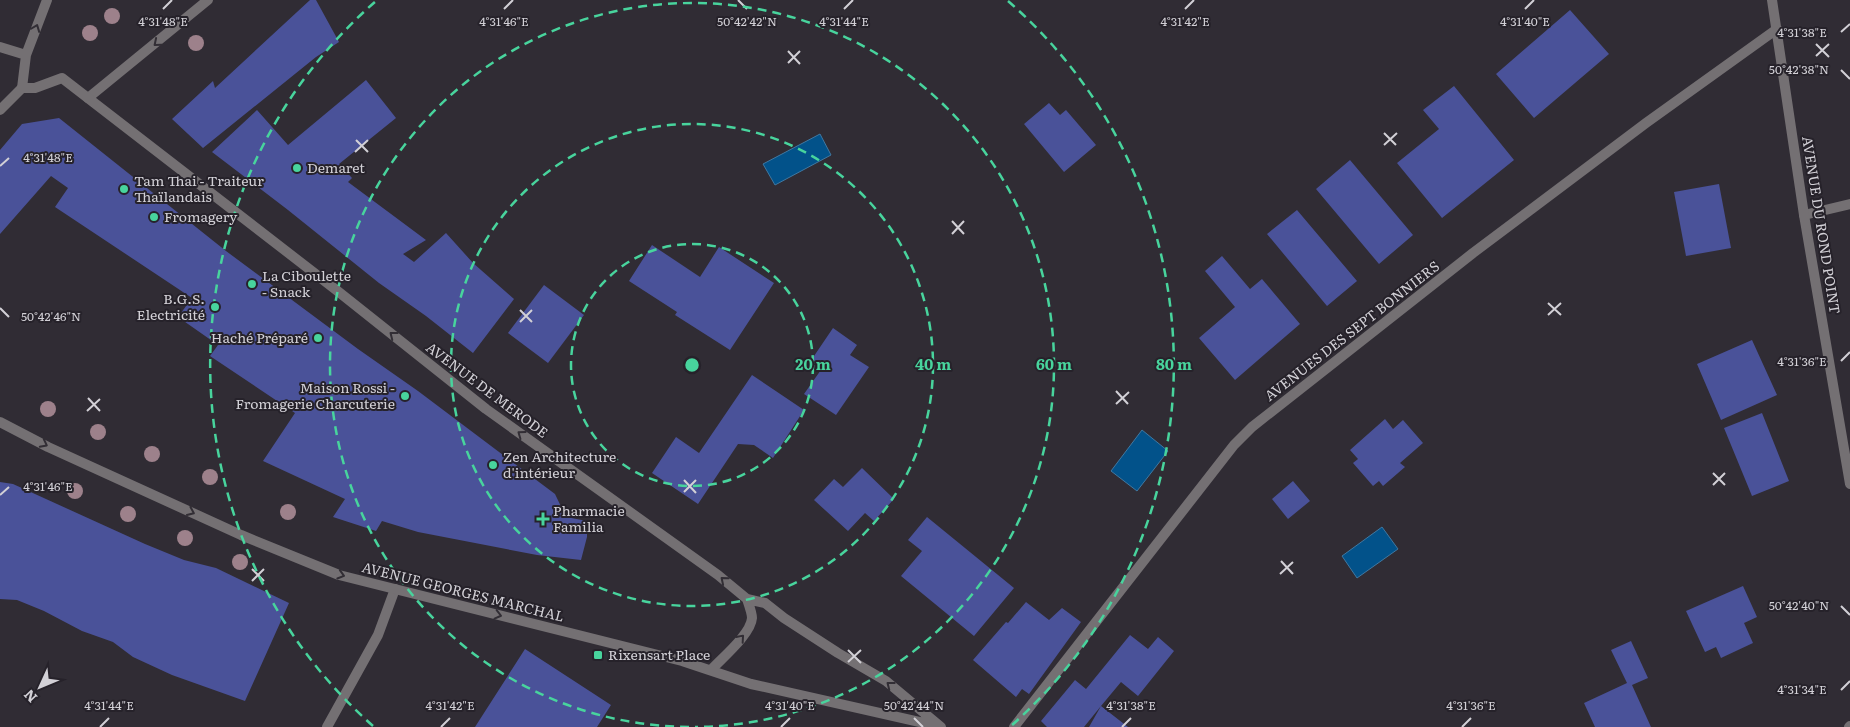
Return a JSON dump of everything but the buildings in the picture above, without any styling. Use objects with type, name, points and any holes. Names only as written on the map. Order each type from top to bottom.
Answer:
[{"type":"street","points":[[0,110],[22,88],[26,55],[47,0]]},
{"type":"street","points":[[88,98],[208,0]]},
{"type":"street","name":"AVENUE DU ROND POINT","points":[[1772,0],[1804,215],[1850,484]]},
{"type":"street","name":"AVENUES DES SEPT BONNIERS","points":[[1014,727],[1234,445],[1252,427],[1473,254],[1646,123],[1777,29]]},
{"type":"street","points":[[0,47],[26,55]]},
{"type":"street","name":"AVENUE DE MERODE","points":[[22,88],[35,88],[62,78],[335,289],[486,409],[718,575],[747,599],[765,603],[784,618],[838,653],[886,681],[941,727]]},
{"type":"street","points":[[1804,215],[1850,204]]},
{"type":"street","name":"AVENUE GEORGES MARCHAL","points":[[0,422],[48,447],[241,535],[338,574],[595,638],[711,670],[751,684],[941,727]]},
{"type":"street","points":[[327,727],[378,635],[394,589]]},
{"type":"street","points":[[711,670],[732,647],[744,638],[752,619],[747,599]]},
{"type":"water","points":[[820,134],[831,155],[775,185],[763,164]]},
{"type":"water","points":[[1142,430],[1168,451],[1137,491],[1111,471]]},
{"type":"water","points":[[1382,527],[1398,549],[1357,578],[1342,556]]},
{"type":"place","name":"Demaret","points":[[297,168]]},
{"type":"place","name":"Tam Thai - Traiteur Thaïlandais","points":[[124,189]]},
{"type":"place","name":"Fromagery","points":[[154,217]]},
{"type":"place","name":"La Ciboulette - Snack","points":[[252,284]]},
{"type":"place","name":"B.G.S. Electricité","points":[[215,307]]},
{"type":"place","name":"Haché Préparé","points":[[318,338]]},
{"type":"place","name":"Maison Rossi - Fromagerie Charcuterie","points":[[405,396]]},
{"type":"place","name":"Zen Architecture d'intérieur","points":[[493,465]]},
{"type":"place","name":"Pharmacie Familia","points":[[543,519]]},
{"type":"place","name":"Rixensart Place","points":[[598,655]]}]
